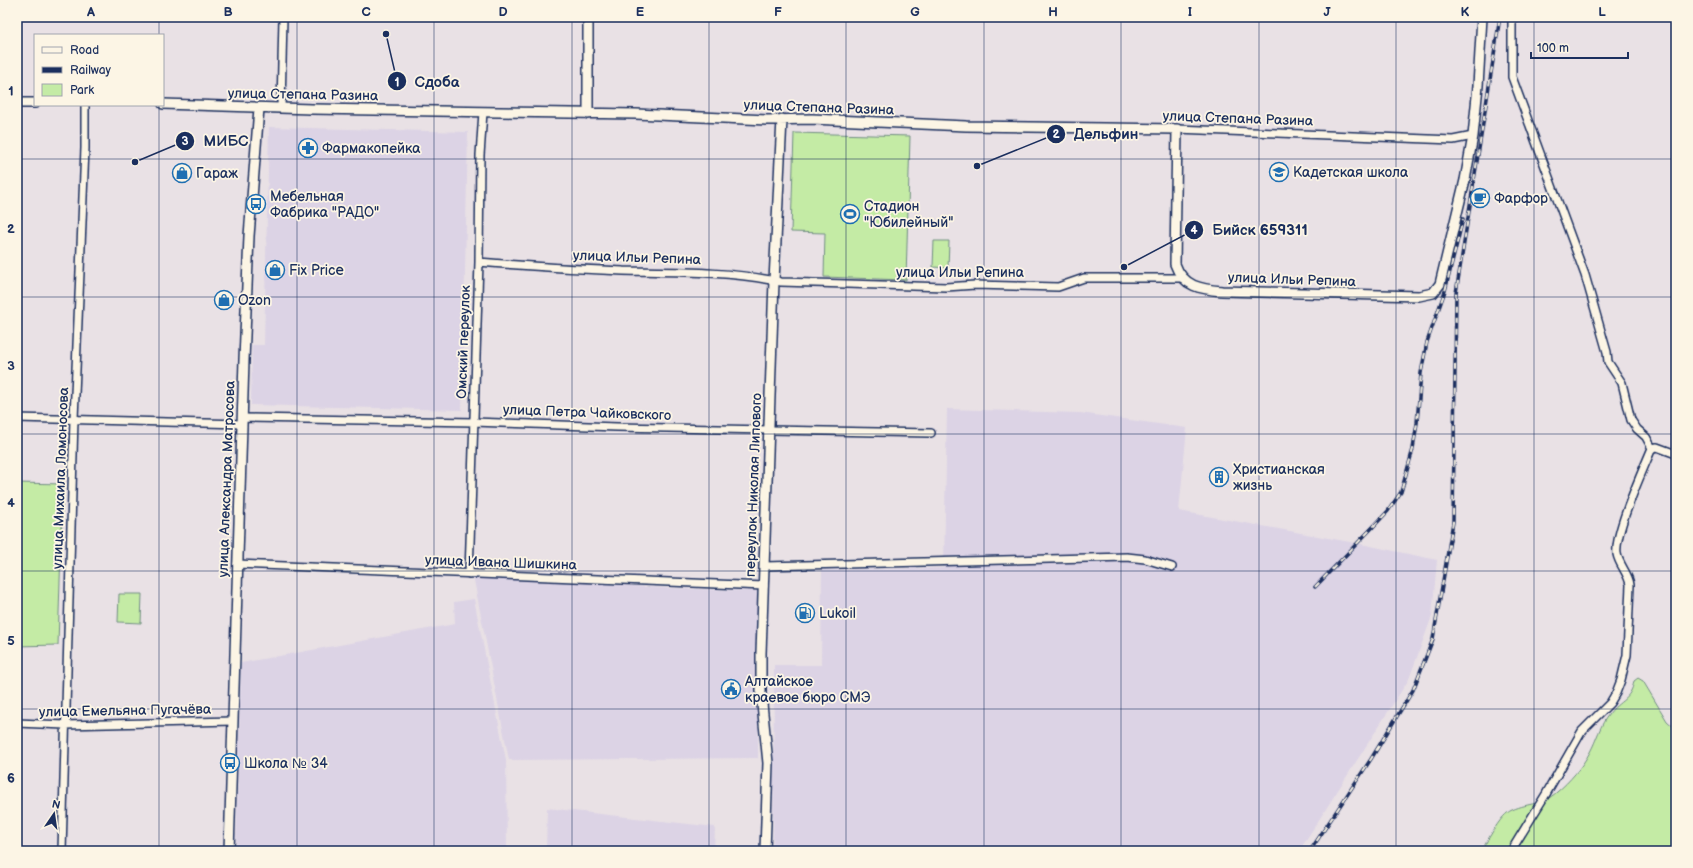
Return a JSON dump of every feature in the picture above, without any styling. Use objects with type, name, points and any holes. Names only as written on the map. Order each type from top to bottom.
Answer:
[{"type":"street","points":[[282,108],[283,17]]},
{"type":"street","points":[[588,17],[588,114]]},
{"type":"street","points":[[1473,136],[1478,86],[1482,17]]},
{"type":"street","points":[[1512,17],[1512,77],[1585,275],[1607,352],[1608,362],[1621,380],[1633,424],[1646,437],[1652,448]]},
{"type":"street","points":[[17,103],[34,103]]},
{"type":"street","name":"улица Степана Разина","points":[[164,104],[259,108],[812,119],[966,126],[1177,129],[1453,140],[1473,136]]},
{"type":"street","name":"улица Михаила Ломоносова","points":[[62,851],[74,420],[85,155],[85,106]]},
{"type":"street","name":"улица Александра Матросова","points":[[229,851],[242,421],[250,236],[259,108]]},
{"type":"street","name":"Омский переулок","points":[[469,574],[479,262],[480,155],[483,112]]},
{"type":"street","name":"переулок Николая Липового","points":[[766,851],[768,763],[761,681],[774,280],[782,119]]},
{"type":"street","points":[[1177,129],[1175,264],[1182,278]]},
{"type":"street","name":"улица Ильи Репина","points":[[479,262],[570,268],[695,272],[764,278],[781,282],[946,287],[975,285],[1058,287],[1084,278],[1182,278],[1196,286],[1222,291],[1412,296],[1427,295],[1436,290],[1442,277],[1465,180],[1473,136]]},
{"type":"street","name":"улица Петра Чайковского","points":[[17,418],[74,420],[474,422],[617,427],[931,433]]},
{"type":"street","points":[[1652,448],[1657,448],[1676,454]]},
{"type":"street","points":[[1511,851],[1582,731],[1610,703],[1621,680],[1627,655],[1630,580],[1619,559],[1617,547],[1621,526],[1652,448]]},
{"type":"street","points":[[764,566],[1127,557],[1145,559],[1172,567]]},
{"type":"street","name":"улица Ивана Шишкина","points":[[237,564],[764,586]]},
{"type":"street","name":"улица Емельяна Пугачёва","points":[[17,723],[65,725],[233,722]]},
{"type":"shaded area","points":[[269,127],[468,132],[462,410],[251,405],[252,345],[264,345]]},
{"type":"shaded area","points":[[947,409],[1080,413],[1187,428],[1179,511],[1361,544],[1437,560],[1432,616],[1409,679],[1299,851],[773,851],[774,665],[821,665],[822,570],[944,568]]},
{"type":"shaded area","points":[[473,575],[663,588],[759,591],[758,758],[509,760]]},
{"type":"shaded area","points":[[474,599],[506,760],[507,851],[236,851],[241,663],[455,624],[454,602]]},
{"type":"shaded area","points":[[547,808],[715,827],[714,851],[546,851]]},
{"type":"green space","name":"Стадион \"Юбилейный\"","points":[[794,133],[910,136],[906,280],[824,277],[825,233],[791,232]]},
{"type":"green space","points":[[934,241],[949,241],[948,268],[933,267]]},
{"type":"green space","points":[[17,483],[63,484],[58,645],[17,646]]},
{"type":"green space","points":[[119,594],[142,594],[141,623],[118,622]]},
{"type":"green space","points":[[1638,678],[1643,681],[1667,721],[1676,729],[1676,851],[1481,851],[1503,817],[1512,810],[1546,800],[1557,792],[1571,778],[1587,758],[1606,718],[1627,696],[1634,681]]},
{"type":"railway","points":[[1310,851],[1371,759],[1413,690],[1433,639],[1453,522],[1456,293],[1500,17]]},
{"type":"railway","points":[[1315,587],[1388,511],[1401,492],[1413,449],[1417,423],[1421,373],[1427,342],[1445,291],[1463,219]]},
{"type":"place","name":"Сдоба","points":[[386,34]]},
{"type":"place","name":"Фармакопейка","points":[[308,148]]},
{"type":"place","name":"МИБС","points":[[135,162]]},
{"type":"place","name":"Дельфин","points":[[977,166]]},
{"type":"place","name":"Кадетская школа","points":[[1279,172]]},
{"type":"place","name":"Гараж","points":[[182,173]]},
{"type":"place","name":"Фарфор","points":[[1480,198]]},
{"type":"place","name":"Мебельная Фабрика \"РАДО\"","points":[[256,204]]},
{"type":"place","name":"Стадион \"Юбилейный\"","points":[[850,214]]},
{"type":"place","name":"Бийск 659311","points":[[1124,267]]},
{"type":"place","name":"Fix Price","points":[[275,270]]},
{"type":"place","name":"Ozon","points":[[224,300]]},
{"type":"place","name":"Христианская жизнь","points":[[1219,477]]},
{"type":"place","name":"Lukoil","points":[[805,613]]},
{"type":"place","name":"Алтайское краевое бюро СМЭ","points":[[731,689]]},
{"type":"place","name":"Школа № 34","points":[[230,763]]}]
